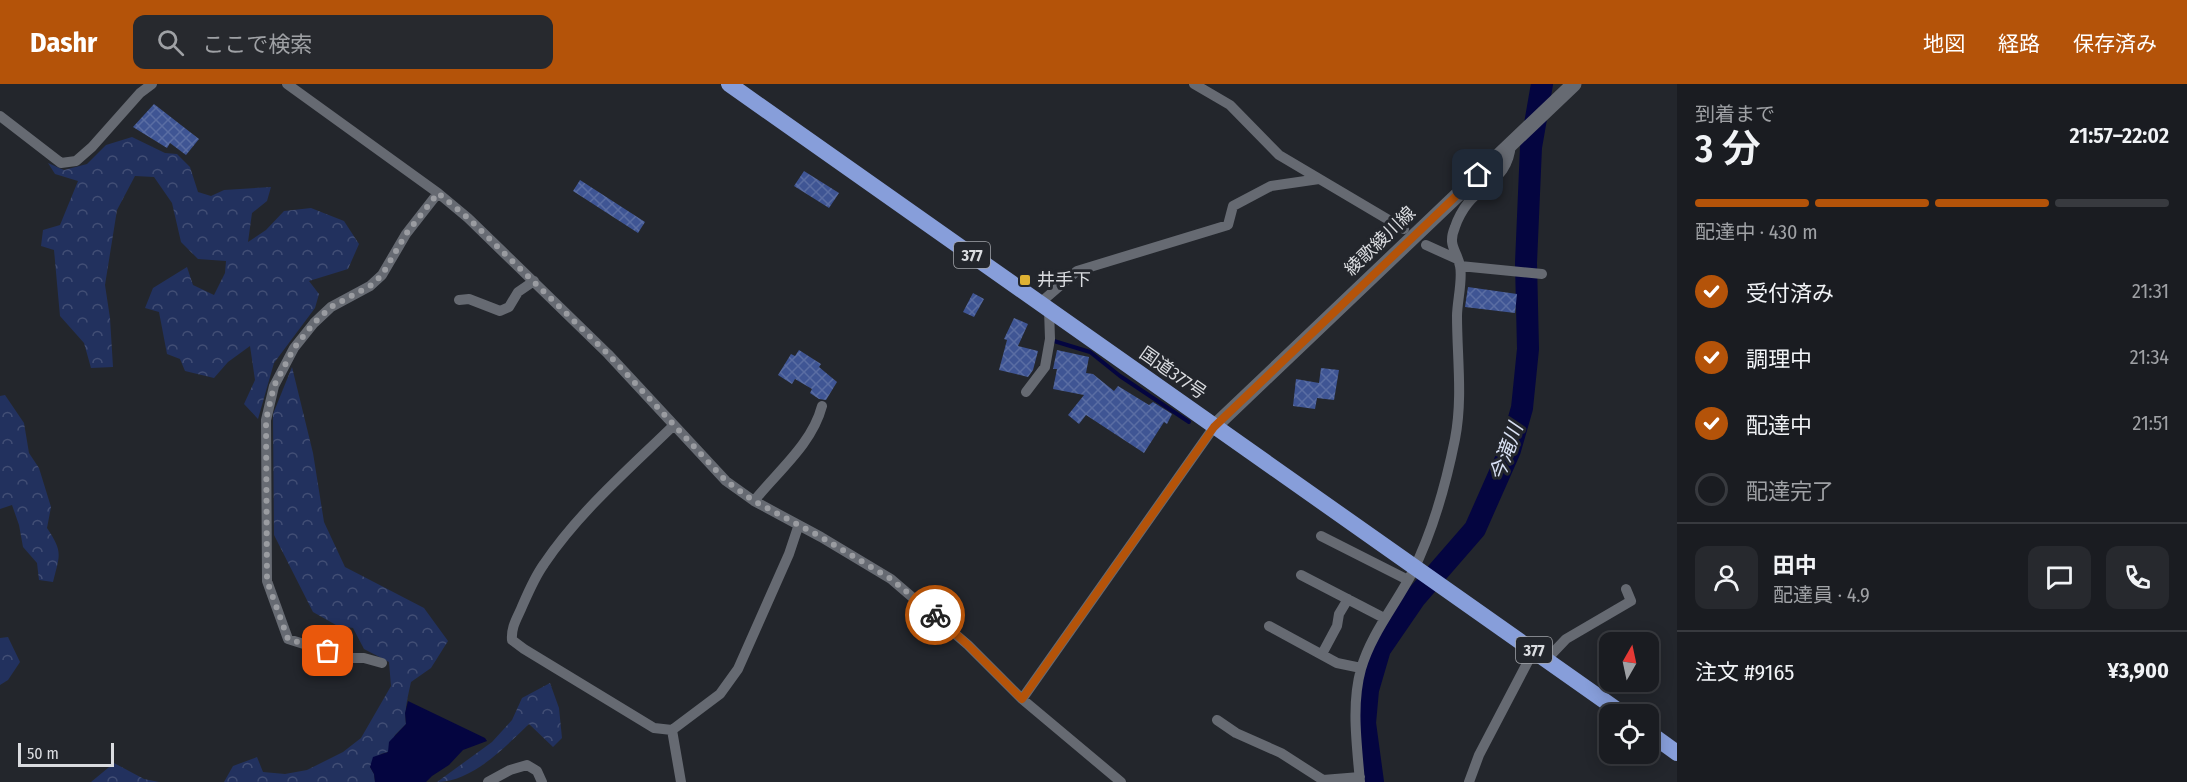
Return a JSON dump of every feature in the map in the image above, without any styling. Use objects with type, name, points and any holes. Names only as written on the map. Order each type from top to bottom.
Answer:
[{"type":"highway","name":"国道377号","points":[[729,84],[1045,306],[1417,574],[1445,587],[1609,704]]},
{"type":"highway","points":[[1659,740],[1677,753]]},
{"type":"main road","name":"綾歌綾川線","points":[[1214,427],[1574,84]]},
{"type":"street","points":[[2,121],[61,163],[76,161],[92,147],[140,93],[152,84]]},
{"type":"street","points":[[287,84],[438,193],[468,218],[608,354],[726,481],[754,501],[798,527],[821,537],[891,579],[968,645],[1022,699],[1122,782]]},
{"type":"street","points":[[1194,84],[1230,105],[1279,155],[1404,230]]},
{"type":"street","points":[[1217,720],[1236,733],[1281,753],[1323,781],[1360,780],[1355,710],[1361,668],[1384,618],[1417,574],[1435,518],[1456,437],[1460,393],[1457,315],[1459,262],[1451,244],[1454,228],[1468,204],[1490,185],[1504,168],[1510,158],[1514,140]]},
{"type":"street","points":[[1026,392],[1045,367],[1050,339],[1045,306],[1077,271],[1228,225],[1233,206],[1271,186],[1319,179]]},
{"type":"street","points":[[382,663],[364,658],[348,658],[288,639],[267,581],[266,420],[274,386],[294,348],[331,307],[370,286],[382,275],[406,234],[438,193]]},
{"type":"street","points":[[1426,245],[1459,262],[1512,272],[1542,274]]},
{"type":"street","points":[[459,300],[469,299],[500,311],[509,307],[518,292],[534,281]]},
{"type":"street","points":[[754,501],[772,478],[798,453],[820,414],[822,406]]},
{"type":"street","points":[[674,425],[576,523],[544,563],[531,585],[512,630],[512,640],[654,728],[672,730],[720,694],[738,669],[789,554],[798,527]]},
{"type":"street","points":[[1022,699],[1214,427]]},
{"type":"street","points":[[1321,536],[1417,574]]},
{"type":"street","points":[[1301,575],[1384,618]]},
{"type":"street","points":[[1469,782],[1479,755],[1540,654],[1631,601],[1626,589]]},
{"type":"street","points":[[1322,654],[1338,626],[1340,614],[1348,599]]},
{"type":"street","points":[[1269,626],[1337,663],[1361,668]]},
{"type":"street","points":[[672,730],[681,782]]},
{"type":"street","points":[[488,782],[510,770],[527,765],[537,771],[542,782]]},
{"type":"green space","points":[[132,137],[165,153],[177,154],[190,167],[198,192],[211,196],[224,190],[271,187],[267,201],[252,213],[248,242],[266,230],[284,211],[311,208],[344,221],[359,244],[348,269],[309,281],[319,294],[315,308],[274,363],[258,419],[244,404],[255,380],[250,346],[228,362],[214,378],[185,371],[180,359],[167,354],[159,312],[145,308],[153,288],[187,267],[193,285],[214,295],[225,273],[226,261],[198,259],[181,242],[172,203],[154,177],[135,176],[117,210],[105,285],[113,367],[91,368],[84,343],[60,316],[54,250],[41,246],[43,230],[60,225],[78,181],[55,174],[48,163],[64,170],[87,164],[106,145]]},
{"type":"green space","points":[[292,367],[313,453],[324,522],[345,567],[424,608],[448,641],[431,668],[411,682],[406,708],[406,724],[395,735],[388,752],[381,754],[370,767],[375,782],[224,782],[233,766],[257,757],[263,772],[285,774],[307,770],[343,752],[361,738],[391,686],[389,662],[364,649],[353,628],[336,625],[313,612],[274,535],[273,414]]},
{"type":"green space","points":[[5,395],[24,423],[29,453],[39,468],[51,507],[47,528],[56,543],[59,554],[53,582],[39,580],[37,563],[23,547],[12,505],[0,509],[0,396]]},
{"type":"green space","points":[[8,637],[20,662],[8,680],[0,685],[0,638]]},
{"type":"green space","points":[[550,683],[559,708],[562,738],[553,747],[529,724],[499,752],[475,770],[463,776],[437,782],[492,742],[512,720],[522,698]]},
{"type":"green space","points":[[114,763],[144,779],[159,782],[91,782]]},
{"type":"shaded area","points":[[408,701],[487,741],[463,750],[449,765],[426,782],[375,782],[370,767],[373,757],[388,752],[389,742],[406,724],[405,713]]},
{"type":"building","points":[[154,104],[199,139],[186,155],[170,143],[167,148],[133,127]]},
{"type":"building","points":[[804,171],[839,193],[829,208],[794,186]]},
{"type":"building","points":[[580,180],[645,222],[638,233],[573,191]]},
{"type":"building","points":[[1468,287],[1517,294],[1515,313],[1465,307]]},
{"type":"building","points":[[973,293],[984,299],[974,317],[963,312]]},
{"type":"building","points":[[1014,318],[1028,324],[1018,346],[1038,351],[1033,370],[1028,377],[999,370],[1007,340],[1004,339]]},
{"type":"building","points":[[799,350],[821,364],[819,367],[837,382],[826,400],[819,399],[810,393],[812,389],[795,379],[792,384],[778,375],[791,354],[795,356]]},
{"type":"building","points":[[1057,350],[1089,357],[1086,373],[1093,374],[1114,391],[1118,386],[1149,405],[1153,402],[1172,414],[1167,424],[1164,422],[1144,453],[1086,415],[1079,424],[1068,415],[1084,395],[1053,389],[1057,369],[1053,369]]},
{"type":"building","points":[[1321,368],[1339,370],[1334,400],[1317,398],[1315,409],[1293,406],[1296,379],[1319,383]]},
{"type":"waterway","name":"今滝川","points":[[1373,782],[1365,723],[1368,690],[1380,649],[1415,598],[1475,529],[1510,450],[1522,408],[1528,349],[1526,263],[1531,147],[1542,84]]},
{"type":"waterway","points":[[1054,341],[1090,352],[1120,376],[1189,422]]},
{"type":"way so far","points":[[328,651],[288,639],[267,581],[266,420],[274,386],[294,348],[314,323],[331,307],[370,286],[382,275],[406,234],[438,193],[468,218],[608,354],[726,481],[754,501],[798,527],[821,537],[891,579],[935,615]]},
{"type":"place","name":"井手下","points":[[1025,280]]},
{"type":"route","points":[[935,615],[1022,699],[1214,427],[1478,175]]}]
